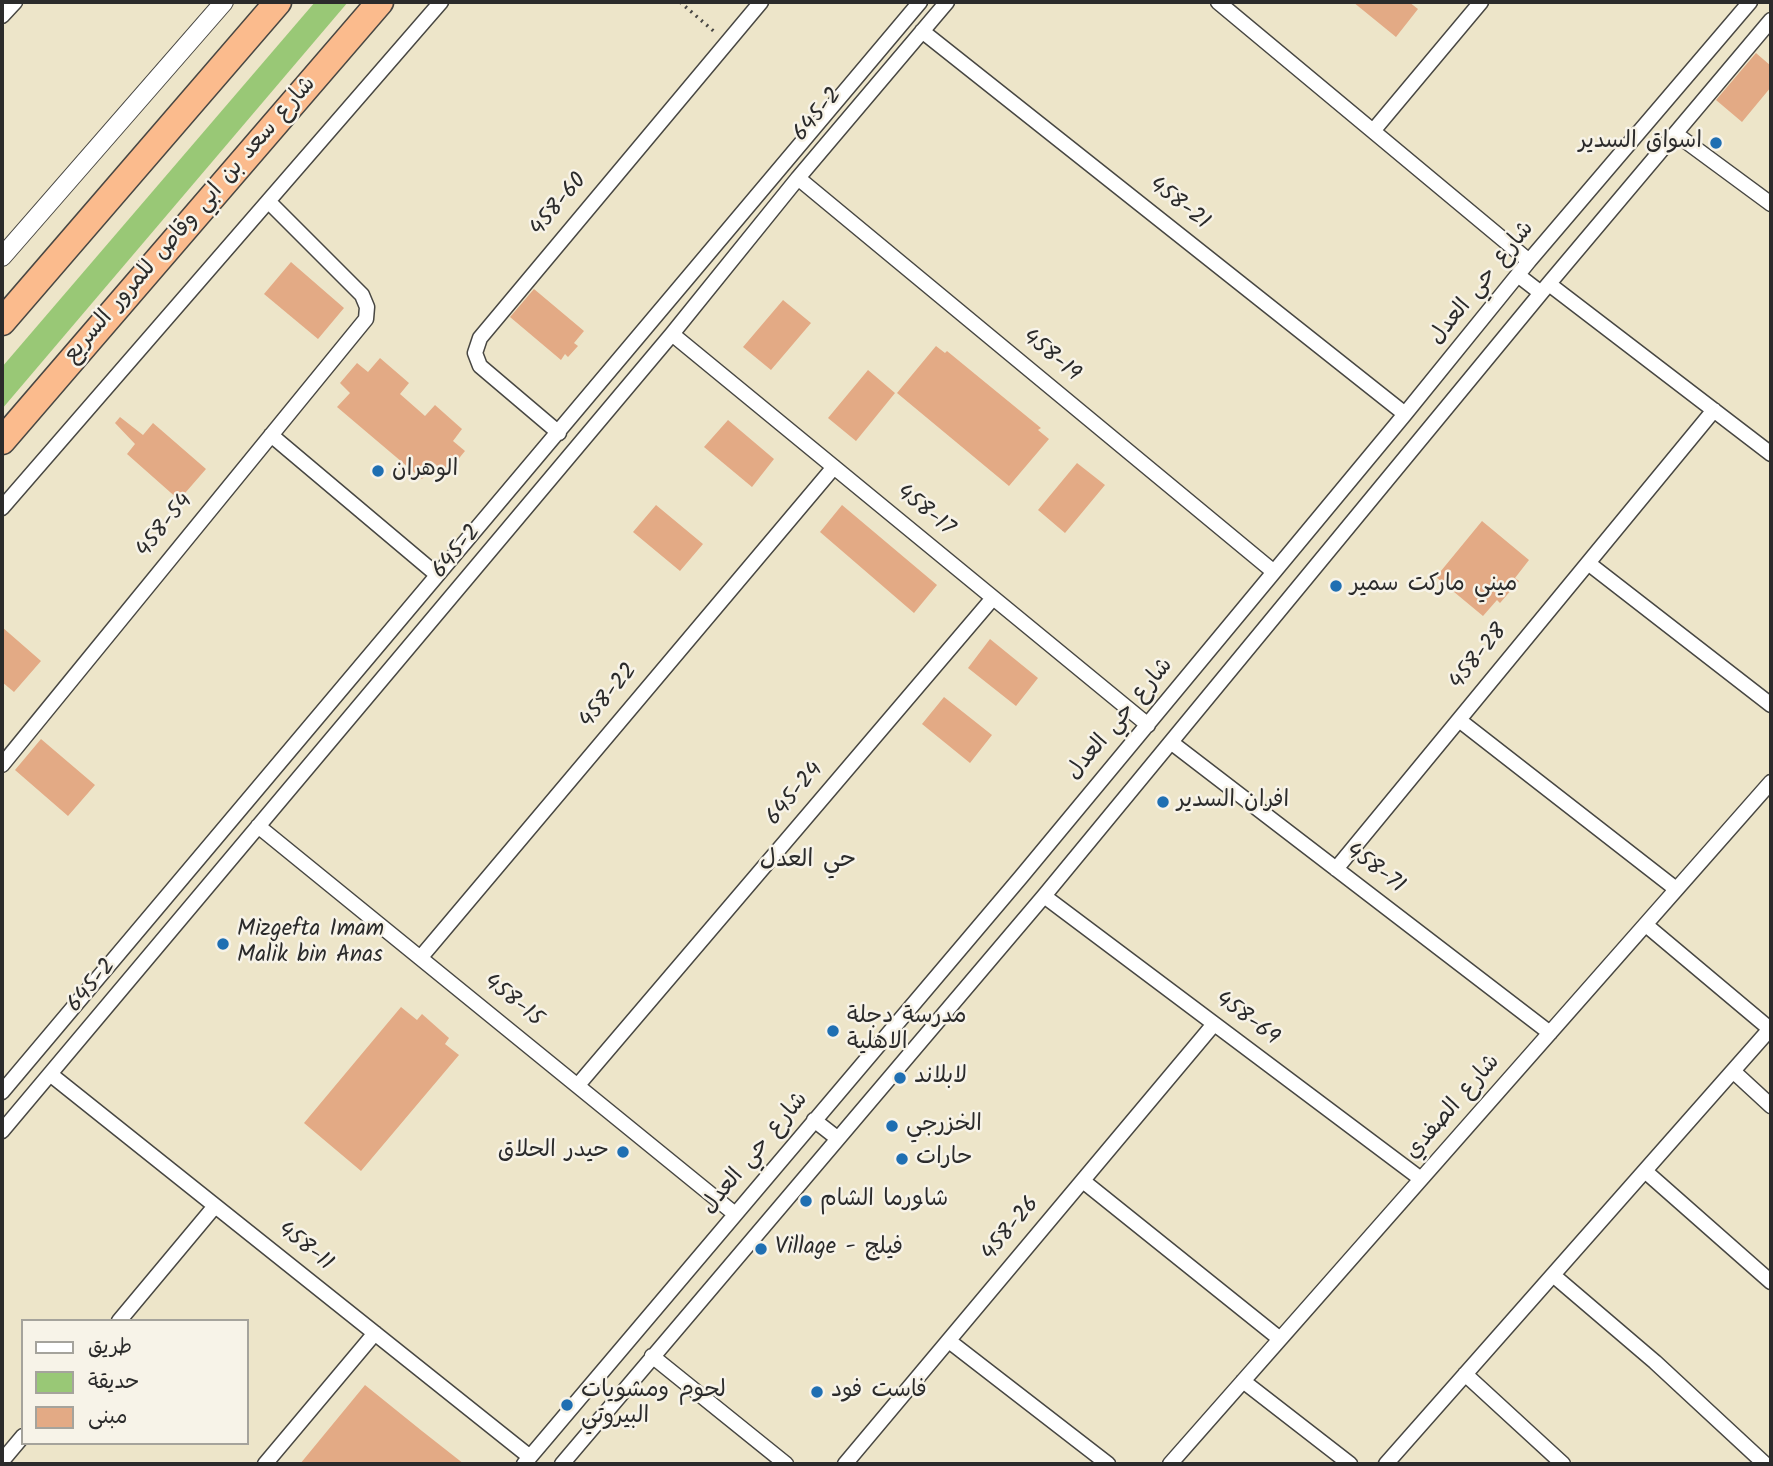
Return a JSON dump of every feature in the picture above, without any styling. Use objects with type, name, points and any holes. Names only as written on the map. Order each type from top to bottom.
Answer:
[{"type":"highway","points":[[2,322],[278,2]]},
{"type":"highway","name":"شارع سعد بن ابي وقاص للمرور السريع","points":[[2,441],[380,2]]},
{"type":"street","points":[[3,14],[15,2]]},
{"type":"street","points":[[2,257],[225,2]]},
{"type":"street","points":[[2,508],[441,2]]},
{"type":"street","name":"458-60","points":[[559,433],[480,366],[475,354],[480,338],[761,2]]},
{"type":"street","name":"645-2","points":[[2,1092],[920,2]]},
{"type":"street","name":"645-2","points":[[2,1131],[672,334],[798,178],[947,2]]},
{"type":"street","points":[[1218,2],[1530,261]]},
{"type":"street","points":[[1373,131],[1480,2]]},
{"type":"street","name":"شارع حي العدل","points":[[527,1460],[1148,724],[1530,261],[1749,2]]},
{"type":"street","points":[[562,1464],[1044,896],[1545,288],[1771,20]]},
{"type":"street","name":"458-21","points":[[922,31],[1405,414]]},
{"type":"street","points":[[860,71],[876,84]]},
{"type":"street","points":[[1676,134],[1771,204]]},
{"type":"street","name":"458-19","points":[[798,178],[1274,572]]},
{"type":"street","name":"458-54","points":[[2,765],[366,319],[367,307],[362,295],[269,202]]},
{"type":"street","points":[[1519,276],[1545,288],[1771,454]]},
{"type":"street","name":"458-17","points":[[672,334],[1148,724]]},
{"type":"street","name":"458-28","points":[[1336,869],[1714,410]]},
{"type":"street","points":[[271,435],[436,574]]},
{"type":"street","name":"458-22","points":[[421,957],[834,467]]},
{"type":"street","points":[[1588,563],[1771,705]]},
{"type":"street","name":"645-24","points":[[578,1085],[993,598]]},
{"type":"street","points":[[1458,720],[1676,889]]},
{"type":"street","name":"458-71","points":[[1172,743],[1550,1033]]},
{"type":"street","name":"شارع الصفدي","points":[[1170,1464],[1771,782]]},
{"type":"street","name":"458-15","points":[[258,826],[735,1214]]},
{"type":"street","name":"458-69","points":[[1044,896],[1421,1179]]},
{"type":"street","points":[[1386,1464],[1771,1030],[1646,925]]},
{"type":"street","name":"458-26","points":[[845,1464],[1214,1024]]},
{"type":"street","points":[[1733,1071],[1771,1106]]},
{"type":"street","name":"458-11","points":[[50,1074],[375,1333],[527,1460]]},
{"type":"street","points":[[814,1120],[837,1138]]},
{"type":"street","points":[[1645,1171],[1771,1282]]},
{"type":"street","points":[[1083,1181],[1280,1339]]},
{"type":"street","points":[[121,1319],[215,1206]]},
{"type":"street","points":[[1553,1275],[1656,1362],[1765,1464]]},
{"type":"street","points":[[265,1464],[375,1333]]},
{"type":"street","points":[[949,1341],[1108,1464]]},
{"type":"street","points":[[652,1356],[786,1464]]},
{"type":"street","points":[[1465,1374],[1563,1464]]},
{"type":"street","points":[[1243,1381],[1350,1464]]},
{"type":"street","points":[[2,1461],[21,1438]]},
{"type":"path","points":[[680,2],[727,42]]},
{"type":"green space","points":[[315,2],[348,2],[2,409],[2,367]]},
{"type":"building","points":[[1353,2],[1409,2],[1418,9],[1396,37]]},
{"type":"building","points":[[1756,53],[1771,66],[1771,87],[1742,122],[1716,100]]},
{"type":"building","points":[[291,262],[344,308],[318,339],[264,294]]},
{"type":"building","points":[[534,289],[584,331],[574,343],[578,346],[568,357],[565,354],[561,360],[510,317]]},
{"type":"building","points":[[783,300],[811,323],[771,370],[743,347]]},
{"type":"building","points":[[936,346],[945,353],[947,351],[1041,428],[1038,430],[1049,439],[1009,486],[897,393]]},
{"type":"building","points":[[380,358],[409,383],[400,394],[425,416],[435,405],[462,429],[453,441],[465,451],[446,474],[435,464],[422,479],[337,407],[350,393],[340,383],[357,363],[368,372]]},
{"type":"building","points":[[868,370],[895,393],[856,441],[828,418]]},
{"type":"building","points":[[120,417],[143,435],[153,423],[206,469],[179,500],[127,454],[135,444],[115,423]]},
{"type":"building","points":[[728,420],[774,459],[752,487],[704,447]]},
{"type":"building","points":[[1077,463],[1105,485],[1065,533],[1038,510]]},
{"type":"building","points":[[656,505],[703,544],[680,571],[633,532]]},
{"type":"building","points":[[842,505],[937,585],[914,613],[820,532]]},
{"type":"building","points":[[1482,521],[1529,560],[1515,578],[1519,581],[1500,603],[1497,600],[1483,616],[1436,577]]},
{"type":"building","points":[[2,627],[41,661],[14,692],[2,682]]},
{"type":"building","points":[[990,639],[1038,678],[1016,706],[968,668]]},
{"type":"building","points":[[944,697],[992,735],[970,763],[922,724]]},
{"type":"building","points":[[41,739],[95,785],[68,816],[15,770]]},
{"type":"building","points":[[401,1007],[417,1020],[422,1014],[449,1038],[445,1044],[459,1055],[361,1171],[304,1123]]},
{"type":"building","points":[[365,1385],[422,1431],[464,1464],[300,1464]]},
{"type":"place","name":"اسواق السدير","points":[[1716,143]]},
{"type":"place","name":"الوهران","points":[[378,471]]},
{"type":"place","name":"ميني ماركت سمير","points":[[1336,586]]},
{"type":"place","name":"افران السدير","points":[[1163,802]]},
{"type":"place","name":"Mizgefta Imam Malik bin Anas","points":[[223,944]]},
{"type":"place","name":"مدرسة دجلة الاهلية","points":[[833,1031]]},
{"type":"place","name":"لابلاند","points":[[900,1078]]},
{"type":"place","name":"الخزرجي","points":[[892,1126]]},
{"type":"place","name":"حيدر الحلاق","points":[[623,1152]]},
{"type":"place","name":"حارات","points":[[902,1159]]},
{"type":"place","name":"شاورما الشام","points":[[806,1201]]},
{"type":"place","name":"Village - فيلج","points":[[761,1249]]},
{"type":"place","name":"فاست فود","points":[[817,1392]]},
{"type":"place","name":"لحوم ومشويات البيروتي","points":[[567,1405]]},
{"type":"district","name":"حي العدل","points":[[808,862]]}]
